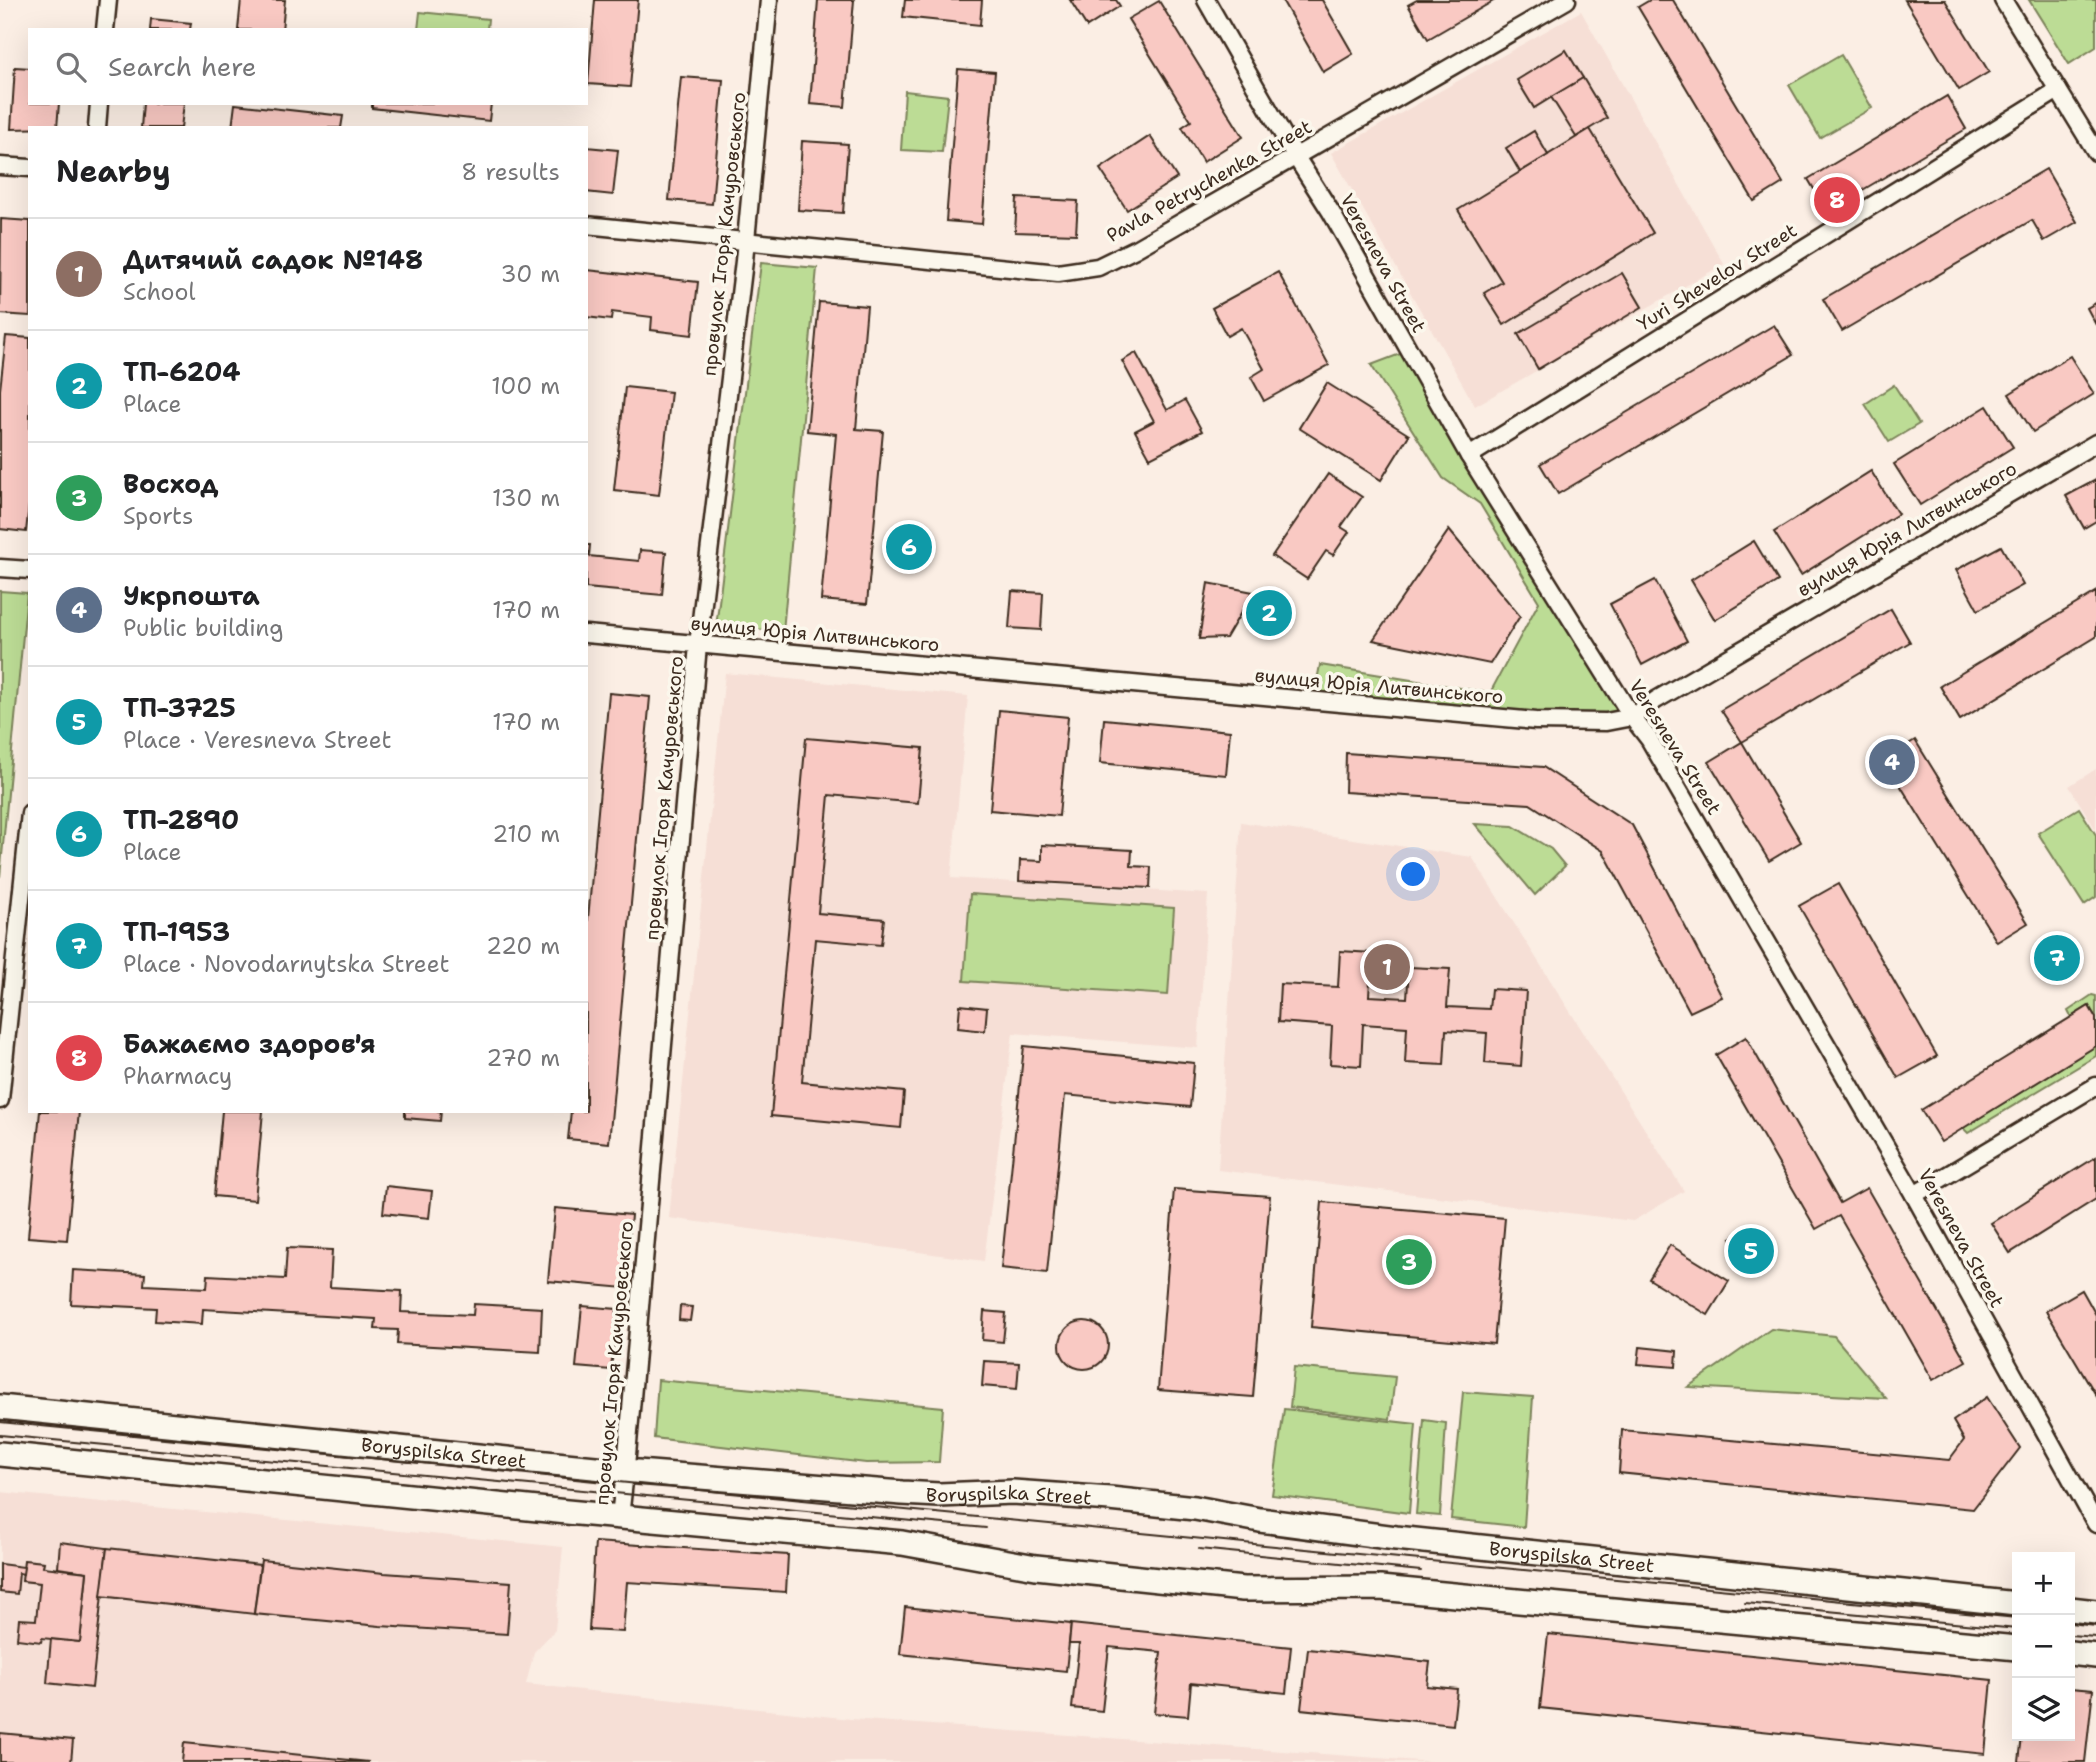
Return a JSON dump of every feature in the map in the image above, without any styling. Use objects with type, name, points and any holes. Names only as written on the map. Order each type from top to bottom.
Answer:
[{"type":"main road","name":"Boryspilska Street","points":[[0,1407],[625,1471],[902,1493],[1013,1492],[1072,1495],[1195,1508],[1260,1520],[1396,1538],[2012,1603]]},
{"type":"main road","points":[[0,1454],[902,1543],[1036,1567],[1242,1589],[1380,1588],[2012,1648]]},
{"type":"main road","points":[[2075,1610],[2096,1612]]},
{"type":"main road","points":[[2075,1654],[2096,1656]]},
{"type":"street","points":[[105,28],[108,0]]},
{"type":"street","name":"провулок Ігоря Качуровського","points":[[620,1517],[698,645],[745,242],[769,0]]},
{"type":"street","name":"Veresneva Street","points":[[1206,0],[1296,157],[1331,212],[1469,456],[1632,717],[1649,739],[1914,1195],[2096,1524]]},
{"type":"street","name":"Pavla Petrychenka Street","points":[[588,225],[1058,273],[1098,267],[1135,249],[1567,0]]},
{"type":"street","points":[[2003,0],[2096,152]]},
{"type":"street","name":"Yuri Shevelov Street","points":[[1469,456],[2058,90]]},
{"type":"street","points":[[97,126],[99,105]]},
{"type":"street","points":[[0,166],[28,168]]},
{"type":"street","name":"вулиця Юрія Литвинського","points":[[588,634],[1536,721],[1606,722],[1632,717],[1656,700],[2096,443]]},
{"type":"street","points":[[0,568],[28,570]]},
{"type":"street","points":[[0,1100],[28,832]]},
{"type":"street","points":[[1914,1195],[2096,1087]]},
{"type":"shaded area","points":[[1581,11],[1724,264],[1475,406],[1331,153]]},
{"type":"shaded area","points":[[725,673],[968,696],[951,878],[1208,894],[1198,1048],[1013,1033],[984,1261],[669,1218]]},
{"type":"shaded area","points":[[2096,769],[2096,830],[2069,786]]},
{"type":"shaded area","points":[[1241,822],[1472,857],[1684,1191],[1633,1221],[1218,1170]]},
{"type":"shaded area","points":[[0,1492],[563,1547],[555,1630],[534,1652],[526,1684],[851,1719],[1432,1762],[0,1762]]},
{"type":"green space","points":[[2029,0],[2096,0],[2096,47],[2069,64]]},
{"type":"green space","points":[[420,12],[488,19],[487,28],[418,28]]},
{"type":"green space","points":[[1841,55],[1872,108],[1820,138],[1789,85]]},
{"type":"green space","points":[[905,91],[948,96],[942,152],[901,150]]},
{"type":"green space","points":[[761,263],[817,268],[783,631],[716,627]]},
{"type":"green space","points":[[1408,351],[1632,717],[1536,721],[1313,701],[1320,665],[1490,693],[1539,602],[1480,504],[1443,478],[1371,365]]},
{"type":"green space","points":[[1894,385],[1919,424],[1889,442],[1865,404]]},
{"type":"green space","points":[[0,591],[27,593],[0,877]]},
{"type":"green space","points":[[2079,808],[2096,835],[2096,897],[2084,905],[2038,833]]},
{"type":"green space","points":[[1475,824],[1513,826],[1551,849],[1565,866],[1535,895]]},
{"type":"green space","points":[[970,894],[1174,908],[1168,995],[964,981]]},
{"type":"green space","points":[[2092,995],[2096,996],[2096,1018],[2089,1006],[2071,1017],[2068,1011]]},
{"type":"green space","points":[[2096,1046],[2096,1056],[1968,1133],[1963,1128]]},
{"type":"green space","points":[[1771,1329],[1834,1336],[1886,1398],[1688,1387]]},
{"type":"green space","points":[[1294,1367],[1395,1377],[1390,1419],[1290,1407]]},
{"type":"green space","points":[[658,1380],[943,1407],[939,1462],[866,1463],[654,1438]]},
{"type":"green space","points":[[1463,1392],[1533,1397],[1524,1527],[1451,1519]]},
{"type":"green space","points":[[1284,1409],[1416,1424],[1409,1513],[1272,1495]]},
{"type":"green space","points":[[1424,1420],[1446,1423],[1440,1516],[1416,1514]]},
{"type":"building","points":[[241,0],[285,0],[282,28],[238,28]]},
{"type":"building","points":[[595,0],[638,0],[630,87],[588,84]]},
{"type":"building","points":[[818,0],[854,0],[845,107],[810,104]]},
{"type":"building","points":[[905,0],[982,0],[980,25],[903,17]]},
{"type":"building","points":[[1070,0],[1116,0],[1120,6],[1087,27]]},
{"type":"building","points":[[1282,0],[1322,0],[1353,54],[1323,72]]},
{"type":"building","points":[[1417,0],[1495,0],[1428,39],[1408,5]]},
{"type":"building","points":[[1650,0],[1673,0],[1783,183],[1754,201],[1638,7]]},
{"type":"building","points":[[1905,0],[1945,0],[1989,72],[1959,90]]},
{"type":"building","points":[[1159,1],[1243,137],[1203,162],[1182,127],[1191,121],[1128,19]]},
{"type":"building","points":[[151,19],[191,23],[190,28],[150,28]]},
{"type":"building","points":[[1566,50],[1583,78],[1534,108],[1517,80]]},
{"type":"building","points":[[15,67],[28,68],[28,105],[59,105],[57,126],[11,129]]},
{"type":"building","points":[[958,69],[995,72],[982,224],[946,221]]},
{"type":"building","points":[[681,77],[723,80],[712,204],[669,200]]},
{"type":"building","points":[[1583,78],[1607,118],[1576,137],[1551,97]]},
{"type":"building","points":[[1947,96],[1966,129],[1827,211],[1808,179]]},
{"type":"building","points":[[143,105],[184,105],[181,126],[141,126]]},
{"type":"building","points":[[235,105],[343,116],[341,126],[232,126]]},
{"type":"building","points":[[372,105],[491,105],[489,121],[372,108]]},
{"type":"building","points":[[1590,129],[1653,233],[1504,325],[1484,293],[1502,282],[1458,210]]},
{"type":"building","points":[[1534,131],[1548,155],[1520,172],[1506,148]]},
{"type":"building","points":[[1150,136],[1177,178],[1127,210],[1100,169]]},
{"type":"building","points":[[802,141],[848,144],[843,213],[798,210]]},
{"type":"building","points":[[588,147],[618,150],[613,195],[588,192]]},
{"type":"building","points":[[2046,169],[2077,222],[2044,241],[2032,220],[1842,331],[1823,299]]},
{"type":"building","points":[[1017,198],[1078,201],[1076,234],[1015,232]]},
{"type":"building","points":[[1,219],[28,221],[28,316],[0,314]]},
{"type":"building","points":[[588,270],[698,282],[692,335],[651,330],[652,317],[612,312],[611,320],[588,317]]},
{"type":"building","points":[[1278,272],[1329,365],[1264,401],[1251,377],[1264,369],[1241,328],[1227,336],[1212,308]]},
{"type":"building","points":[[1622,273],[1642,307],[1538,369],[1518,334]]},
{"type":"building","points":[[819,302],[867,306],[856,429],[883,431],[867,604],[821,600],[836,434],[807,431]]},
{"type":"building","points":[[2096,303],[2096,325],[2087,308]]},
{"type":"building","points":[[1774,325],[1793,355],[1558,494],[1540,464]]},
{"type":"building","points":[[6,336],[28,338],[26,532],[0,529],[0,390]]},
{"type":"building","points":[[1136,353],[1167,410],[1185,400],[1202,431],[1150,458],[1135,431],[1154,421],[1122,361]]},
{"type":"building","points":[[2070,356],[2094,394],[2033,432],[2009,394]]},
{"type":"building","points":[[1327,383],[1409,435],[1381,480],[1299,428]]},
{"type":"building","points":[[625,387],[671,392],[659,495],[614,490]]},
{"type":"building","points":[[1987,406],[2013,447],[1920,505],[1894,464]]},
{"type":"building","points":[[1871,471],[1898,514],[1801,575],[1774,532]]},
{"type":"building","points":[[1328,474],[1362,497],[1341,527],[1349,532],[1333,555],[1326,551],[1307,579],[1272,556]]},
{"type":"building","points":[[2096,480],[2096,521],[2084,528],[2066,496]]},
{"type":"building","points":[[1449,530],[1520,616],[1490,664],[1373,640]]},
{"type":"building","points":[[901,532],[920,534],[917,563],[899,561]]},
{"type":"building","points":[[1754,541],[1778,581],[1715,620],[1691,580]]},
{"type":"building","points":[[588,545],[589,556],[639,561],[640,550],[666,552],[662,595],[588,588]]},
{"type":"building","points":[[2001,546],[2023,585],[1978,610],[1956,570]]},
{"type":"building","points":[[1655,580],[1687,641],[1642,665],[1610,604]]},
{"type":"building","points":[[1208,583],[1253,592],[1226,638],[1199,639]]},
{"type":"building","points":[[1012,591],[1043,593],[1041,630],[1009,628]]},
{"type":"building","points":[[2096,592],[2096,637],[1960,720],[1940,686]]},
{"type":"building","points":[[1269,595],[1285,606],[1268,630],[1252,619]]},
{"type":"building","points":[[1891,609],[1910,642],[1742,742],[1721,710]]},
{"type":"building","points":[[609,693],[650,697],[609,1143],[568,1139],[571,1113],[588,1113],[588,919]]},
{"type":"building","points":[[999,710],[1068,717],[1059,816],[990,810]]},
{"type":"building","points":[[1104,719],[1230,731],[1226,775],[1100,763]]},
{"type":"building","points":[[806,738],[923,748],[918,803],[829,795],[818,913],[884,919],[881,945],[815,939],[802,1082],[904,1092],[901,1128],[771,1116]]},
{"type":"building","points":[[1915,740],[2028,923],[1997,942],[1884,759]]},
{"type":"building","points":[[1742,742],[1801,842],[1769,861],[1709,762]]},
{"type":"building","points":[[1346,753],[1543,767],[1632,825],[1722,997],[1690,1012],[1603,851],[1530,804],[1345,792]]},
{"type":"building","points":[[1042,845],[1132,850],[1131,866],[1151,867],[1150,888],[1019,881],[1020,860],[1042,861]]},
{"type":"building","points":[[1838,884],[1937,1056],[1898,1078],[1799,906]]},
{"type":"building","points":[[2064,945],[2072,959],[2050,972],[2042,957]]},
{"type":"building","points":[[1340,951],[1372,953],[1369,996],[1407,998],[1409,967],[1450,969],[1447,1007],[1489,1009],[1491,989],[1526,991],[1521,1066],[1485,1063],[1487,1033],[1446,1030],[1444,1065],[1405,1063],[1407,1027],[1363,1024],[1361,1066],[1330,1064],[1332,1026],[1278,1022],[1280,984],[1338,987]]},
{"type":"building","points":[[960,1005],[987,1008],[985,1031],[958,1028]]},
{"type":"building","points":[[2089,1006],[2096,1018],[2096,1046],[1941,1142],[1921,1110]]},
{"type":"building","points":[[1746,1037],[1840,1203],[1867,1188],[1966,1361],[1933,1380],[1839,1216],[1816,1229],[1716,1055]]},
{"type":"building","points":[[1024,1046],[1194,1063],[1190,1107],[1065,1095],[1047,1273],[1001,1268]]},
{"type":"building","points":[[40,1113],[79,1113],[67,1240],[28,1237]]},
{"type":"building","points":[[222,1113],[263,1113],[255,1200],[214,1196]]},
{"type":"building","points":[[405,1113],[441,1113],[440,1121],[405,1118]]},
{"type":"building","points":[[2096,1157],[2096,1199],[2010,1253],[1991,1223]]},
{"type":"building","points":[[386,1186],[432,1191],[429,1218],[383,1213]]},
{"type":"building","points":[[1174,1189],[1270,1196],[1253,1397],[1158,1390]]},
{"type":"building","points":[[1322,1202],[1505,1218],[1494,1344],[1311,1327]]},
{"type":"building","points":[[555,1208],[631,1215],[625,1288],[548,1281]]},
{"type":"building","points":[[1750,1228],[1770,1264],[1751,1274],[1731,1238]]},
{"type":"building","points":[[1670,1245],[1729,1281],[1708,1315],[1649,1279]]},
{"type":"building","points":[[287,1248],[332,1250],[330,1287],[402,1291],[401,1312],[473,1315],[474,1304],[542,1308],[540,1352],[397,1344],[398,1330],[375,1329],[376,1319],[203,1309],[202,1324],[155,1321],[156,1308],[71,1304],[73,1270],[145,1274],[144,1285],[207,1288],[208,1275],[285,1279]]},
{"type":"building","points":[[2082,1290],[2096,1315],[2096,1395],[2046,1311]]},
{"type":"building","points":[[582,1306],[617,1309],[611,1370],[576,1367]]},
{"type":"building","points":[[680,1306],[692,1307],[690,1321],[679,1320]]},
{"type":"building","points":[[984,1311],[1006,1313],[1003,1342],[982,1340]]},
{"type":"building","points":[[1084,1321],[1101,1328],[1108,1345],[1101,1362],[1084,1369],[1067,1362],[1060,1345],[1067,1328]]},
{"type":"building","points":[[1640,1347],[1677,1351],[1676,1367],[1638,1364]]},
{"type":"building","points":[[984,1361],[1019,1363],[1017,1389],[982,1386]]},
{"type":"building","points":[[1987,1397],[2020,1448],[1973,1509],[1619,1473],[1622,1430],[1949,1460],[1964,1440],[1953,1421]]},
{"type":"building","points":[[60,1542],[107,1548],[92,1688],[47,1683],[51,1639],[80,1642],[87,1572],[58,1568]]},
{"type":"building","points":[[595,1542],[788,1555],[786,1592],[627,1582],[623,1632],[589,1630]]},
{"type":"building","points":[[107,1548],[260,1565],[254,1614],[101,1596]]},
{"type":"building","points":[[24,1560],[44,1562],[43,1567],[87,1572],[80,1642],[42,1638],[41,1642],[17,1639],[19,1619],[36,1620],[40,1583],[22,1581]]},
{"type":"building","points":[[261,1560],[384,1573],[511,1582],[507,1634],[254,1614]]},
{"type":"building","points":[[0,1564],[24,1567],[23,1574],[19,1573],[17,1594],[0,1592]]},
{"type":"building","points":[[905,1607],[1071,1624],[1066,1671],[900,1654]]},
{"type":"building","points":[[1071,1624],[1291,1647],[1286,1693],[1191,1683],[1188,1716],[1154,1713],[1161,1652],[1109,1647],[1102,1711],[1072,1708],[1079,1644],[1069,1644]]},
{"type":"building","points":[[1548,1634],[1992,1680],[1985,1754],[1540,1708]]},
{"type":"building","points":[[1308,1649],[1430,1662],[1427,1686],[1457,1689],[1453,1725],[1301,1709]]},
{"type":"building","points":[[2075,1688],[2093,1690],[2085,1762],[2019,1762],[2021,1741],[2075,1741]]},
{"type":"building","points":[[0,1733],[73,1740],[71,1762],[0,1762]]},
{"type":"building","points":[[184,1743],[369,1762],[182,1762]]},
{"type":"tram line","points":[[0,1422],[2012,1618]]},
{"type":"tram line","points":[[0,1435],[986,1528]]},
{"type":"tram line","points":[[1199,1549],[1421,1571]]},
{"type":"tram line","points":[[1745,1603],[2012,1629]]},
{"type":"tram line","points":[[2075,1624],[2096,1626]]},
{"type":"tram line","points":[[2075,1635],[2096,1637]]},
{"type":"place","name":"Бажаємо здоров'я","points":[[1837,200]]},
{"type":"place","name":"ТП-2890","points":[[909,547]]},
{"type":"place","name":"ТП-6204","points":[[1269,613]]},
{"type":"place","name":"Укрпошта","points":[[1892,762]]},
{"type":"place","name":"ТП-1953","points":[[2057,958]]},
{"type":"place","name":"Дитячий садок №148","points":[[1387,967]]},
{"type":"place","name":"ТП-3725","points":[[1751,1251]]},
{"type":"place","name":"Восход","points":[[1409,1262]]}]
